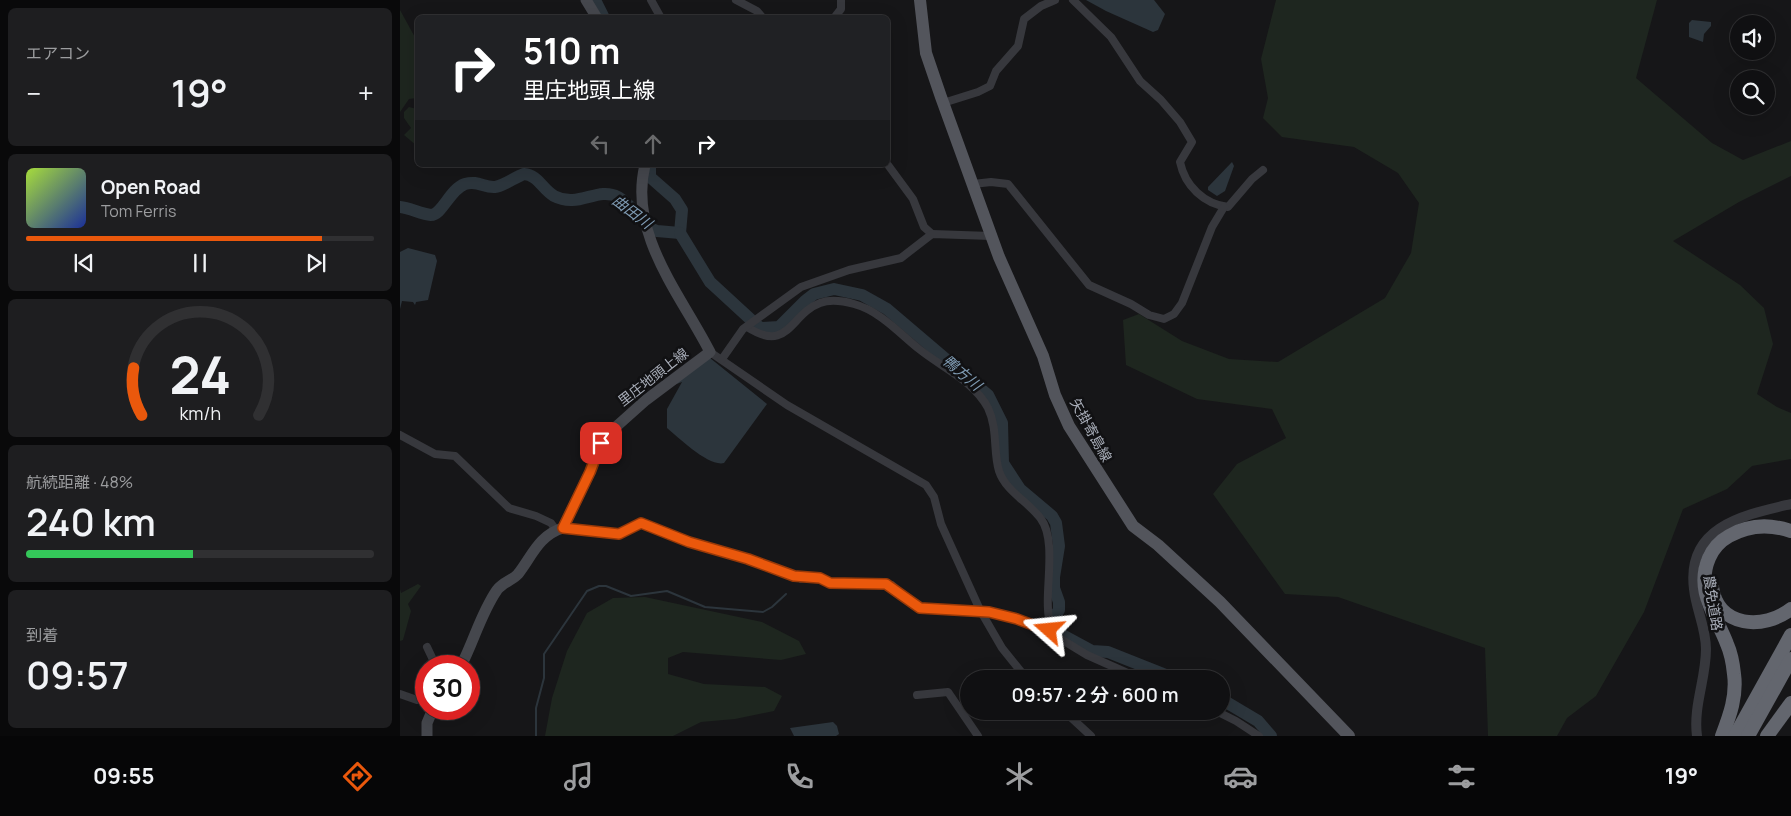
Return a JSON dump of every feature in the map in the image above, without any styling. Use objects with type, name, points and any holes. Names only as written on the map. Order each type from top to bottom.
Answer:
[{"type":"highway","points":[[1722,736],[1732,711],[1735,692],[1734,675],[1728,644],[1706,597],[1704,578],[1706,565],[1711,554],[1722,540],[1738,531],[1754,527],[1769,527],[1791,532]]},
{"type":"highway","points":[[1791,539],[1767,534],[1753,534],[1739,539],[1727,547],[1718,557],[1711,579],[1712,591],[1717,602],[1737,620],[1752,624],[1768,622],[1783,616],[1791,609]]},
{"type":"highway","points":[[1735,736],[1791,635]]},
{"type":"highway","points":[[1748,736],[1791,659]]},
{"type":"highway","points":[[1767,736],[1791,703]]},
{"type":"main road","points":[[586,0],[595,15]]},
{"type":"main road","name":"矢掛寄島線","points":[[920,0],[926,53],[943,103],[991,236],[1043,356],[1055,395],[1069,426],[1133,526],[1158,545],[1220,602],[1349,736]]},
{"type":"main road","name":"里庄地頭上線","points":[[466,655],[486,608],[498,588],[517,575],[536,545],[559,529],[590,472],[601,443],[609,433],[646,400],[710,352],[672,286],[647,229],[644,217],[642,175],[644,167]]},
{"type":"main road","points":[[427,736],[429,720]]},
{"type":"street","points":[[651,0],[658,15]]},
{"type":"street","points":[[736,0],[757,11],[760,15]]},
{"type":"street","points":[[836,15],[842,0]]},
{"type":"street","points":[[943,103],[978,92],[990,86],[996,72],[1018,46],[1024,19],[1041,6],[1055,0]]},
{"type":"street","points":[[1073,0],[1110,37],[1140,81],[1173,115],[1192,142],[1180,162],[1183,176],[1200,196],[1214,205],[1228,207],[1263,170]]},
{"type":"street","points":[[889,167],[913,199],[924,227],[932,234],[991,236]]},
{"type":"street","points":[[973,184],[991,182],[1008,184],[1089,285],[1131,304],[1149,315],[1164,319],[1174,314],[1182,303],[1212,227],[1224,207]]},
{"type":"street","points":[[722,359],[749,325],[801,287],[849,270],[901,258],[932,234]]},
{"type":"street","points":[[749,325],[760,335],[775,335],[792,327],[810,308],[821,302],[835,300],[855,304],[872,312],[908,338],[918,349],[968,385],[988,408],[996,436],[999,471],[1008,486],[1038,514],[1046,528],[1048,544],[1049,629]]},
{"type":"street","points":[[710,352],[787,406],[926,485],[934,497],[940,524],[980,608],[1002,648],[1020,670]]},
{"type":"street","points":[[400,435],[435,454],[455,456],[509,508],[543,520],[559,529],[619,534],[641,523],[689,542],[748,559],[794,576],[820,578],[830,583],[886,584],[920,608],[980,608],[1049,629],[1087,655],[1121,670]]},
{"type":"street","name":"農免道路","points":[[1697,736],[1696,713],[1704,673],[1706,647],[1694,590],[1695,562],[1708,538],[1718,528],[1745,516],[1791,504]]},
{"type":"street","points":[[427,646],[431,655]]},
{"type":"street","points":[[917,694],[948,692],[978,736]]},
{"type":"street","points":[[400,694],[415,699]]},
{"type":"street","points":[[1230,718],[1259,736]]},
{"type":"street","points":[[1074,720],[1091,736]]},
{"type":"shaded area","points":[[1086,0],[1154,0],[1165,14],[1158,30],[1153,32]]},
{"type":"shaded area","points":[[1276,0],[1657,0],[1636,78],[1712,143],[1743,160],[1791,141],[1791,176],[1739,202],[1673,241],[1740,285],[1764,308],[1773,344],[1757,394],[1777,407],[1791,413],[1791,459],[1752,466],[1727,489],[1683,509],[1644,612],[1596,696],[1567,718],[1557,736],[1488,736],[1485,648],[1338,597],[1285,594],[1213,494],[1237,464],[1286,438],[1272,409],[1197,399],[1126,365],[1123,320],[1139,314],[1182,341],[1229,359],[1278,362],[1385,298],[1411,253],[1419,203],[1398,173],[1354,147],[1282,137],[1263,118],[1268,98],[1261,59]]},
{"type":"shaded area","points":[[400,10],[415,37],[415,98],[409,99],[400,112]]},
{"type":"shaded area","points":[[1692,20],[1711,22],[1711,26],[1704,34],[1703,42],[1689,37],[1689,23]]},
{"type":"shaded area","points":[[409,107],[415,108],[415,144],[404,135],[411,128],[404,118],[404,112]]},
{"type":"shaded area","points":[[1232,162],[1234,166],[1225,191],[1217,196],[1208,190],[1208,187]]},
{"type":"shaded area","points":[[408,248],[435,255],[437,261],[428,300],[416,302],[415,305],[413,302],[402,301],[400,309],[400,252]]},
{"type":"shaded area","points":[[710,358],[767,404],[724,463],[710,461],[686,445],[667,428],[667,409],[682,382],[671,386]]},
{"type":"shaded area","points":[[418,584],[421,586],[408,604],[411,611],[403,640],[400,641],[400,589],[401,593]]},
{"type":"shaded area","points":[[645,597],[762,622],[799,641],[806,654],[781,660],[683,652],[668,658],[668,674],[704,684],[765,687],[782,696],[774,711],[735,719],[701,722],[673,736],[545,736],[552,698],[567,651],[587,613],[613,598]]},
{"type":"shaded area","points":[[833,722],[837,726],[839,734],[836,736],[794,736],[790,728]]},
{"type":"waterway","points":[[595,0],[602,15]]},
{"type":"waterway","points":[[650,167],[650,177],[675,199],[682,210],[680,233]]},
{"type":"waterway","name":"曲田川","points":[[400,207],[431,215],[435,214],[455,191],[465,184],[477,183],[495,187],[524,174],[533,177],[554,196],[563,199],[572,200],[603,194],[618,197],[652,229],[680,233]]},
{"type":"waterway","name":"鴨方川","points":[[680,233],[710,282],[760,328],[779,327],[814,294],[834,289],[862,295],[887,309],[988,395],[1002,423],[1003,463],[1020,489],[1052,516],[1056,523],[1059,546],[1054,588],[1059,602],[1059,610],[1054,617],[1055,631],[1092,651],[1108,652],[1153,670]]},
{"type":"waterway","points":[[800,582],[808,580]]},
{"type":"waterway","points":[[888,582],[893,582],[905,593]]},
{"type":"waterway","points":[[536,736],[536,708],[544,678],[544,654],[587,591],[599,586],[606,586],[631,596],[667,591],[705,607],[763,612],[772,607],[786,594]]},
{"type":"waterway","name":"鴨方川","points":[[1230,704],[1258,721],[1271,736]]},
{"type":"route","points":[[601,443],[590,472],[563,528],[619,534],[641,523],[689,542],[748,559],[794,576],[820,578],[830,583],[886,584],[892,586],[916,607],[989,612],[1049,630]]}]
